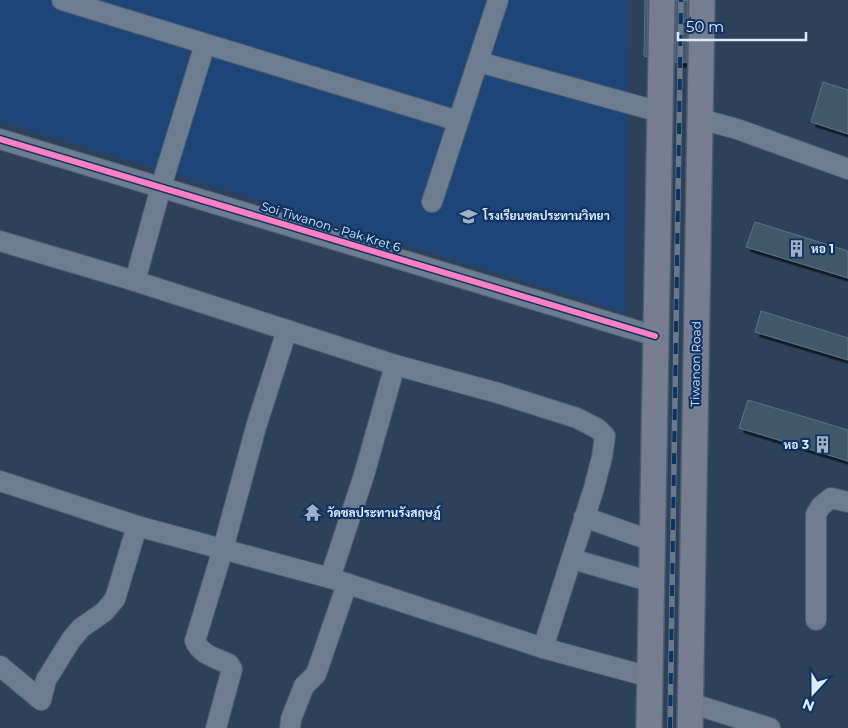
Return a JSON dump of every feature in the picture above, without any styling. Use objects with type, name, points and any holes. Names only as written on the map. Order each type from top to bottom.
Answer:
[{"type":"main road","points":[[649,728],[662,0]]},
{"type":"main road","name":"Tiwanon Road","points":[[690,728],[702,0]]},
{"type":"main road","points":[[654,431],[695,432]]},
{"type":"main road","points":[[650,677],[691,694]]},
{"type":"street","points":[[62,0],[458,121]]},
{"type":"street","points":[[432,202],[498,0]]},
{"type":"street","points":[[135,282],[204,44]]},
{"type":"street","points":[[479,62],[660,112]]},
{"type":"street","points":[[700,118],[737,129],[848,169]]},
{"type":"street","name":"Soi Tiwanon - Pak Kret 6","points":[[0,139],[159,195],[655,336]]},
{"type":"street","points":[[0,241],[287,330],[395,366],[577,418],[598,430],[604,436],[605,441],[594,488],[543,648]]},
{"type":"street","points":[[216,728],[232,669],[229,664],[203,652],[198,648],[195,640],[223,549],[256,427],[287,330]]},
{"type":"street","points":[[290,728],[291,719],[304,686],[316,674],[364,475],[395,366]]},
{"type":"street","points":[[0,481],[137,526],[338,581],[543,648],[650,677]]},
{"type":"street","points":[[816,620],[816,514],[821,506],[831,498],[848,502]]},
{"type":"street","points":[[584,517],[652,541]]},
{"type":"street","points":[[0,666],[40,700],[46,680],[71,640],[81,628],[104,612],[115,599],[137,526]]},
{"type":"street","points":[[572,559],[652,582]]},
{"type":"street","points":[[691,694],[770,728]]},
{"type":"shaded area","name":"โรงเรียนชลประทานวิทยา","points":[[0,0],[629,0],[625,312],[0,121]]},
{"type":"building","points":[[645,0],[648,0],[647,57],[644,56]]},
{"type":"building","points":[[676,0],[688,0],[687,62],[680,63],[675,62]]},
{"type":"building","points":[[823,82],[848,90],[848,134],[811,122]]},
{"type":"building","name":"หอ 1","points":[[755,222],[848,251],[848,278],[746,247]]},
{"type":"building","points":[[761,311],[848,338],[848,360],[755,332]]},
{"type":"building","name":"หอ 3","points":[[748,400],[848,430],[848,461],[739,428]]},
{"type":"railway","points":[[670,728],[681,0]]},
{"type":"cycle path","points":[[0,139],[655,336]]},
{"type":"place","name":"โรงเรียนชลประทานวิทยา","points":[[469,216]]},
{"type":"place","name":"หอ 1","points":[[797,249]]},
{"type":"place","name":"หอ 3","points":[[823,445]]},
{"type":"place","name":"วัดชลประทานรังสฤษฎ์","points":[[313,513]]}]
